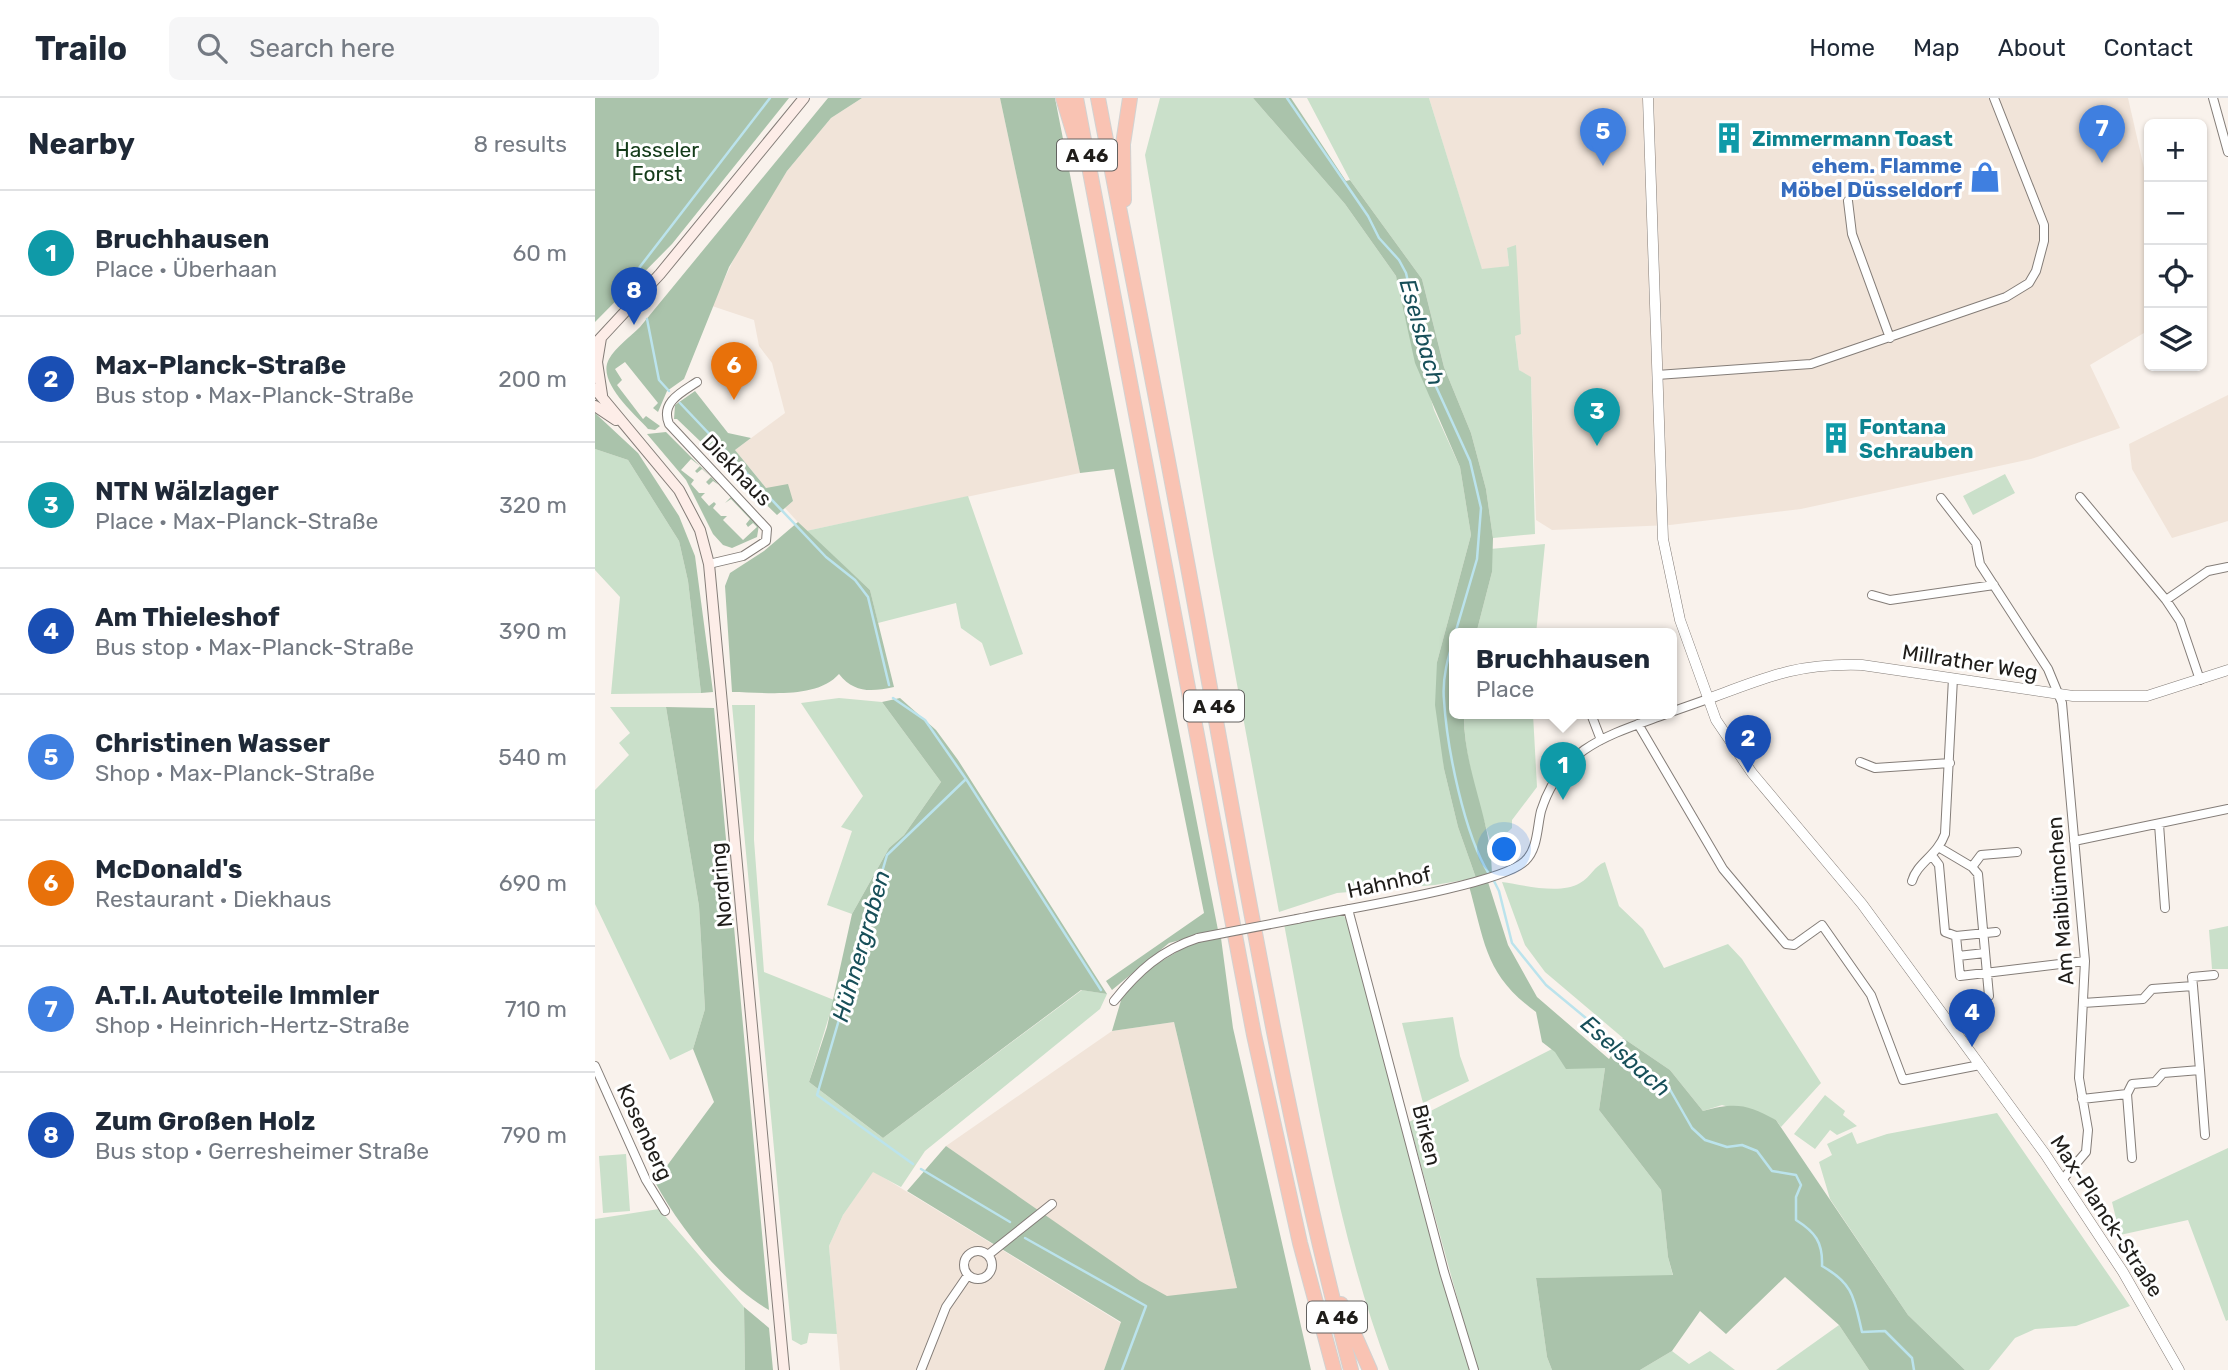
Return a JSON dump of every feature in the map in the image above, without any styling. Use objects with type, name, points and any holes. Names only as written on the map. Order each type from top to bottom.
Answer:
[{"type":"highway","points":[[1063,98],[1098,212]]},
{"type":"highway","name":"A 46","points":[[1076,98],[1249,1012],[1300,1243],[1334,1370]]},
{"type":"highway","name":"A 46","points":[[1098,98],[1171,472],[1272,1021],[1323,1264],[1352,1370]]},
{"type":"highway","points":[[1124,237],[1123,144],[1130,98]]},
{"type":"highway","points":[[1323,1264],[1370,1370]]},
{"type":"main road","points":[[598,397],[597,340],[660,274],[804,98]]},
{"type":"main road","name":"Nordring","points":[[598,397],[669,477],[686,501],[700,530],[709,565],[784,1370]]},
{"type":"street","name":"Max-Planck-Straße","points":[[1648,98],[1665,559],[1685,636],[1716,720],[1752,773],[1862,904],[2062,1180],[2130,1283],[2179,1370]]},
{"type":"street","points":[[1657,375],[1811,364],[2006,297],[2028,283],[2036,271],[2044,241],[2044,225],[1994,98]]},
{"type":"street","points":[[2213,98],[2228,152]]},
{"type":"street","points":[[1849,201],[1852,234],[1891,338]]},
{"type":"street","name":"Diekhaus","points":[[697,382],[669,404],[666,409],[669,424],[767,529],[765,541],[753,551],[709,565]]},
{"type":"street","points":[[2080,497],[2166,600],[2180,621],[2200,680]]},
{"type":"street","points":[[1941,498],[1976,543],[1980,564],[2048,669],[2060,695]]},
{"type":"street","points":[[2166,600],[2208,571],[2228,566]]},
{"type":"street","points":[[1872,595],[1890,600],[1994,585]]},
{"type":"street","name":"Millrather Weg","points":[[1708,699],[1776,673],[1809,665],[1862,665],[2060,695],[2147,696],[2228,670]]},
{"type":"street","points":[[1912,881],[1915,871],[1940,848],[1947,820],[1953,678]]},
{"type":"street","name":"Am Maiblümchen","points":[[2060,695],[2085,961],[2079,1078],[2088,1130],[2085,1152],[2062,1180]]},
{"type":"street","points":[[1677,710],[1708,699]]},
{"type":"street","points":[[1593,719],[1601,740]]},
{"type":"street","name":"Hahnhof","points":[[1114,1001],[1148,963],[1164,952],[1198,938],[1493,878],[1525,861],[1534,848],[1539,820],[1554,779],[1575,755],[1601,740],[1652,719]]},
{"type":"street","points":[[1638,724],[1723,869],[1786,944],[1794,945],[1822,925],[1871,995],[1903,1080],[1980,1065]]},
{"type":"street","points":[[1860,762],[1875,768],[1950,763]]},
{"type":"street","points":[[2074,841],[2228,809]]},
{"type":"street","points":[[2159,824],[2165,908]]},
{"type":"street","points":[[1940,848],[1972,867],[1978,874],[1989,996]]},
{"type":"street","points":[[1972,867],[1981,855],[2017,852]]},
{"type":"street","points":[[1933,857],[1938,865],[1945,932],[1956,936],[1996,932]]},
{"type":"street","name":"Birken","points":[[1348,909],[1444,1272],[1474,1370]]},
{"type":"street","points":[[1956,936],[1960,976],[2085,961]]},
{"type":"street","points":[[1958,956],[1985,953]]},
{"type":"street","points":[[2204,1135],[2192,976],[2214,975]]},
{"type":"street","points":[[2083,1003],[2143,999],[2152,989],[2193,986]]},
{"type":"street","name":"Kosenberg","points":[[595,1066],[646,1180],[666,1211]]},
{"type":"street","points":[[2132,1158],[2127,1094],[2132,1084],[2155,1082],[2162,1073],[2200,1070]]},
{"type":"street","points":[[2082,1099],[2127,1094]]},
{"type":"street","points":[[988,1255],[1052,1204]]},
{"type":"street","points":[[980,1251],[988,1255],[992,1264],[989,1273],[981,1279],[968,1275],[964,1267],[968,1255],[980,1251]]},
{"type":"street","points":[[921,1370],[946,1307],[968,1275]]},
{"type":"shaded area","points":[[862,98],[1000,98],[1080,473],[806,531],[785,508],[793,501],[767,489],[735,450],[785,413],[772,363],[759,346],[754,320],[712,306],[743,239],[787,171],[831,118]]},
{"type":"shaded area","points":[[1429,98],[2128,98],[2144,168],[2144,333],[2090,365],[2120,428],[2031,459],[1801,509],[1670,525],[1552,530],[1536,520],[1531,378],[1519,370],[1515,336],[1516,246],[1507,248],[1509,266],[1482,270]]},
{"type":"shaded area","points":[[2228,395],[2228,521],[2172,538],[2132,469],[2129,444]]},
{"type":"shaded area","points":[[1174,1022],[1237,1288],[1167,1297],[1140,1282],[946,1146],[1112,1031]]},
{"type":"shaded area","points":[[873,1171],[1121,1323],[1104,1370],[840,1370],[829,1246],[843,1215]]},
{"type":"green space","name":"Hasseler Forst","points":[[595,98],[789,98],[672,244],[595,322]]},
{"type":"green space","points":[[828,98],[862,98],[831,118],[787,171],[729,267],[684,379],[667,391],[658,412],[653,408],[658,403],[625,362],[615,369],[622,380],[617,385],[643,419],[646,416],[660,426],[655,430],[648,429],[612,387],[606,368],[609,359],[640,327]]},
{"type":"green space","points":[[1000,98],[1055,98],[1218,930],[1169,943],[1112,990],[1106,981],[1204,913],[1114,469],[1080,473]]},
{"type":"green space","points":[[1160,98],[1253,98],[1345,204],[1396,276],[1434,410],[1460,467],[1471,535],[1437,662],[1444,769],[1458,827],[1476,878],[1435,885],[1337,893],[1279,912],[1213,554],[1145,155]]},
{"type":"green space","points":[[1253,98],[1291,98],[1346,181],[1350,180],[1422,279],[1444,367],[1471,433],[1486,489],[1493,538],[1492,572],[1478,628],[1449,628],[1449,719],[1464,719],[1468,755],[1491,855],[1492,875],[1476,878],[1458,827],[1444,769],[1435,705],[1437,662],[1471,535],[1460,467],[1415,363],[1396,276],[1345,204]]},
{"type":"green space","points":[[1307,98],[1429,98],[1482,269],[1509,266],[1507,248],[1516,245],[1521,334],[1515,336],[1519,370],[1531,377],[1535,534],[1493,538],[1486,489],[1471,433],[1444,367],[1422,279],[1350,180]]},
{"type":"green space","points":[[695,391],[728,433],[751,438],[735,450],[766,488],[788,484],[793,501],[777,515],[674,419],[675,405]]},
{"type":"green space","points":[[595,413],[638,453],[679,516],[695,556],[713,692],[701,693],[688,581],[679,541],[628,460],[595,449]]},
{"type":"green space","points":[[666,432],[700,466],[691,459],[681,470],[694,480],[691,484],[699,493],[705,493],[701,497],[709,506],[714,502],[716,504],[713,508],[721,516],[727,516],[723,520],[743,540],[757,527],[753,523],[748,527],[746,524],[750,519],[731,499],[725,503],[731,497],[759,525],[757,537],[732,548],[723,545],[713,534],[686,480],[647,434]]},
{"type":"green space","points":[[595,449],[628,460],[679,541],[688,581],[701,693],[611,694],[620,597],[595,570]]},
{"type":"green space","points":[[2005,474],[2015,493],[1973,515],[1963,496]]},
{"type":"green space","points":[[711,477],[719,485],[713,481],[709,485],[706,482]]},
{"type":"green space","points":[[968,496],[1023,654],[990,666],[982,643],[961,628],[956,603],[878,623],[870,590],[806,531]]},
{"type":"green space","points":[[798,522],[870,590],[894,687],[863,690],[851,685],[839,674],[817,688],[803,691],[732,692],[725,586],[730,573],[764,551]]},
{"type":"green space","points":[[1545,544],[1537,628],[1478,628],[1492,572],[1490,549]]},
{"type":"green space","points":[[839,698],[882,702],[941,782],[904,835],[889,848],[852,914],[827,905],[852,831],[841,827],[863,796],[801,703]]},
{"type":"green space","points":[[900,698],[936,730],[958,760],[1107,994],[1081,990],[883,1138],[809,1082],[827,1027],[852,914],[889,848],[904,835],[941,782],[882,702]]},
{"type":"green space","points":[[732,705],[755,705],[754,840],[764,972],[834,1000],[809,1082],[883,1138],[1082,990],[1107,994],[1100,1009],[925,1151],[901,1187],[873,1172],[843,1215],[829,1246],[837,1334],[809,1333],[807,1343],[801,1345],[792,1340]]},
{"type":"green space","points":[[610,707],[666,707],[699,906],[705,1009],[693,1049],[670,1060],[595,904],[595,790],[629,755],[619,743],[630,733]]},
{"type":"green space","points":[[666,707],[714,708],[769,1310],[719,1270],[690,1235],[655,1182],[714,1102],[693,1049],[705,1009],[699,906]]},
{"type":"green space","points":[[1464,719],[1533,719],[1537,787],[1512,820],[1512,828],[1492,847],[1469,765]]},
{"type":"green space","points":[[1605,862],[1619,906],[1643,929],[1664,968],[1728,944],[1742,959],[1821,1083],[1781,1127],[1776,1120],[1722,1105],[1703,1111],[1670,1070],[1623,1038],[1545,972],[1525,945],[1502,882],[1542,888],[1572,887],[1584,881]]},
{"type":"green space","points":[[1488,882],[1508,945],[1537,997],[1609,1059],[1623,1038],[1670,1070],[1703,1111],[1724,1106],[1741,1106],[1776,1120],[1908,1315],[1965,1370],[1869,1370],[1839,1325],[1785,1277],[1726,1334],[1700,1311],[1672,1351],[1640,1370],[1552,1370],[1547,1357],[1536,1278],[1673,1275],[1668,1257],[1661,1190],[1599,1110],[1605,1068],[1566,1069],[1555,1052],[1542,1042],[1536,1012],[1506,985],[1489,956],[1469,886]]},
{"type":"green space","points":[[1341,914],[1348,920],[1471,1370],[1389,1370],[1354,1261],[1327,1150],[1284,924]]},
{"type":"green space","points":[[2228,926],[2228,969],[2212,969],[2209,930]]},
{"type":"green space","points":[[1221,938],[1233,1028],[1311,1370],[1104,1370],[1121,1322],[907,1191],[946,1146],[1140,1281],[1167,1296],[1237,1288],[1174,1022],[1112,1031],[1122,997],[1152,967],[1190,944]]},
{"type":"green space","points":[[1453,1017],[1460,1056],[1469,1081],[1423,1103],[1402,1023]]},
{"type":"green space","points":[[1554,1048],[1605,1068],[1599,1110],[1661,1190],[1668,1257],[1673,1276],[1536,1278],[1547,1357],[1552,1370],[1477,1370],[1409,1122]]},
{"type":"green space","points":[[1825,1095],[1845,1111],[1843,1115],[1857,1126],[1837,1135],[1830,1130],[1815,1149],[1794,1134]]},
{"type":"green space","points":[[1997,1113],[2130,1306],[2076,1326],[2035,1329],[2015,1338],[1989,1370],[1965,1370],[1908,1315],[1830,1199],[1819,1162],[1832,1155],[1827,1144],[1852,1132],[1857,1144],[1887,1134]]},
{"type":"green space","points":[[2228,1148],[2226,1321],[2188,1220],[2120,1235],[2112,1202]]},
{"type":"green space","points":[[626,1154],[630,1211],[603,1213],[599,1156]]},
{"type":"green space","points":[[659,1209],[744,1307],[745,1370],[595,1370],[595,1219]]},
{"type":"green space","points":[[744,1307],[769,1328],[773,1370],[745,1370]]},
{"type":"green space","points":[[1839,1325],[1869,1370],[1776,1370]]},
{"type":"green space","points":[[1672,1351],[1689,1364],[1710,1351],[1735,1370],[1640,1370]]},
{"type":"waterway","name":"Hühnergraben","points":[[639,268],[770,98]]},
{"type":"waterway","name":"Eselsbach","points":[[1287,98],[1368,216],[1379,238],[1399,260],[1406,273],[1428,369],[1470,461],[1481,508],[1477,559],[1457,628]]},
{"type":"waterway","name":"Hühnergraben","points":[[647,319],[659,380],[669,391]]},
{"type":"waterway","name":"Hühnergraben","points":[[680,403],[826,557],[855,580],[868,597],[889,685]]},
{"type":"waterway","name":"Eselsbach","points":[[1449,657],[1444,684],[1449,742],[1465,814],[1489,874]]},
{"type":"waterway","name":"Hühnergraben","points":[[893,698],[925,720],[966,779],[887,855],[817,1095],[913,1164]]},
{"type":"waterway","points":[[966,779],[1101,990]]},
{"type":"waterway","name":"Eselsbach","points":[[1493,879],[1499,891],[1512,943],[1546,985],[1668,1086],[1692,1128],[1705,1140],[1727,1147],[1742,1145],[1757,1151],[1772,1171],[1796,1175],[1801,1185],[1796,1197],[1796,1220],[1817,1238],[1822,1266],[1847,1286],[1862,1332],[1885,1331],[1912,1358],[1914,1370]]},
{"type":"waterway","name":"Hühnergraben","points":[[921,1169],[1010,1222]]},
{"type":"waterway","name":"Hühnergraben","points":[[1025,1238],[1146,1306],[1122,1370]]},
{"type":"place","name":"Zimmermann Toast","points":[[1729,138]]},
{"type":"place","name":"A.T.I. Autoteile Immler","points":[[2102,163]]},
{"type":"place","name":"Christinen Wasser","points":[[1603,166]]},
{"type":"place","name":"ehem. Flamme Möbel Düsseldorf","points":[[1985,177]]},
{"type":"place","name":"Zum Großen Holz","points":[[634,325]]},
{"type":"place","name":"McDonald's","points":[[734,400]]},
{"type":"place","name":"Fontana Schrauben","points":[[1836,438]]},
{"type":"place","name":"NTN Wälzlager","points":[[1597,446]]},
{"type":"place","name":"Max-Planck-Straße","points":[[1748,773]]},
{"type":"place","name":"Bruchhausen","points":[[1563,800]]},
{"type":"place","name":"Am Thieleshof","points":[[1972,1047]]}]
